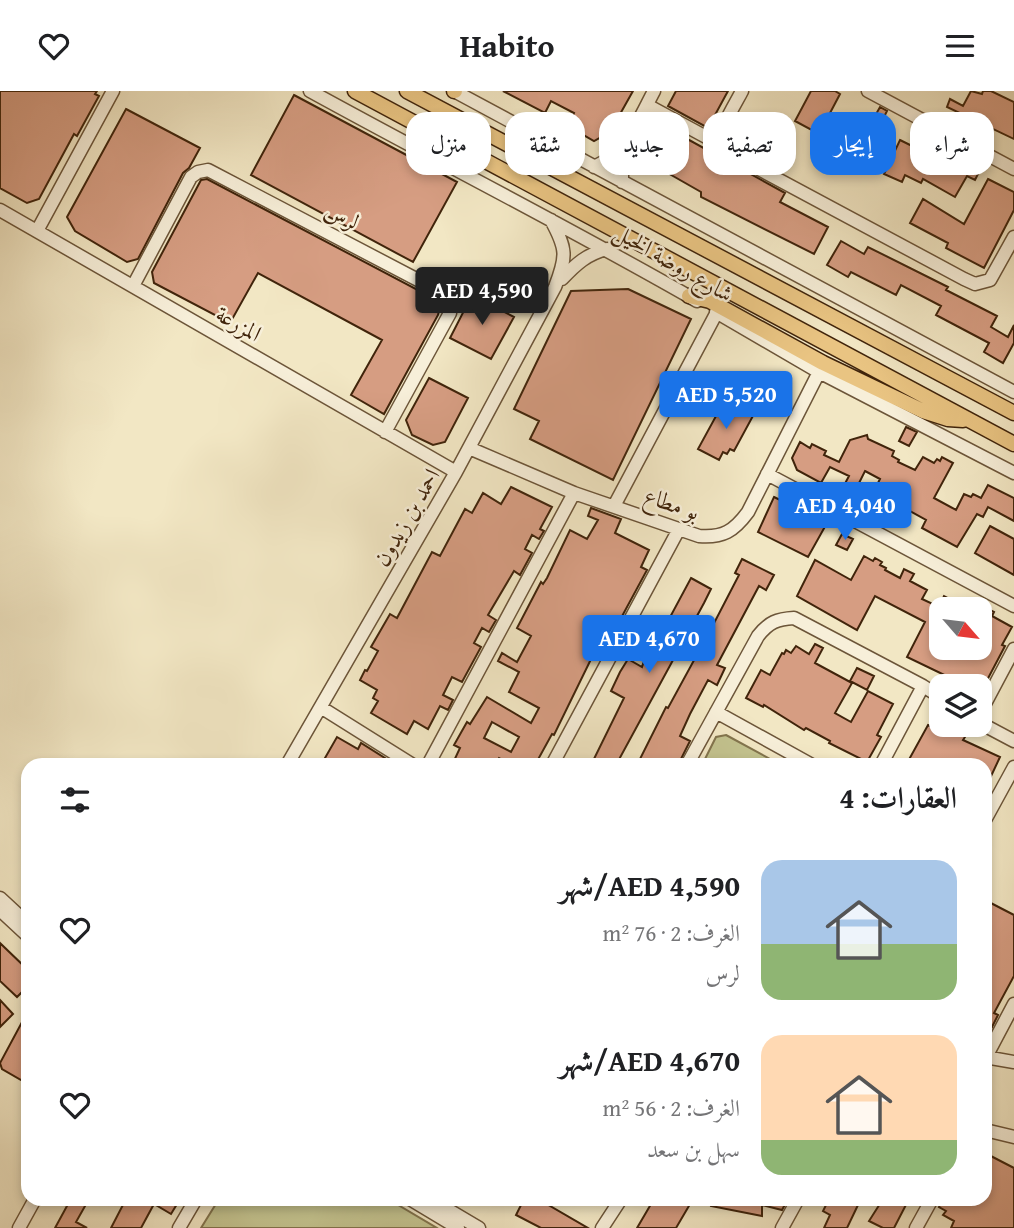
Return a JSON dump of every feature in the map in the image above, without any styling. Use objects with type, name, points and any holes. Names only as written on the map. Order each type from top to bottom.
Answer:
[{"type":"main road","name":"شارع روضة الخيل","points":[[355,91],[1014,444]]},
{"type":"main road","name":"شارع روضة الخيل","points":[[407,91],[1014,413]]},
{"type":"main road","points":[[689,296],[710,301],[823,363],[923,411],[948,419],[970,420]]},
{"type":"street","points":[[37,231],[113,91]]},
{"type":"street","name":"شارع روضة الخيل","points":[[310,91],[434,160],[607,249],[819,372],[1014,473]]},
{"type":"street","name":"شارع روضة الخيل","points":[[454,91],[1014,392]]},
{"type":"street","points":[[643,112],[654,91]]},
{"type":"street","points":[[731,112],[742,91]]},
{"type":"street","points":[[868,91],[1014,169]]},
{"type":"street","points":[[647,105],[703,135]]},
{"type":"street","points":[[594,167],[599,164]]},
{"type":"street","name":"لرس","points":[[133,286],[191,177],[208,170],[439,291],[447,297],[450,313],[384,432]]},
{"type":"street","points":[[622,175],[622,182]]},
{"type":"street","points":[[770,175],[975,284],[990,280],[1014,237]]},
{"type":"street","name":"المزرعة","points":[[0,210],[456,472]]},
{"type":"street","name":"احمد بن زيدون","points":[[292,758],[456,472],[555,287],[565,252],[550,220]]},
{"type":"street","name":"احمد بن زيدون","points":[[555,287],[583,258],[607,249]]},
{"type":"street","points":[[614,506],[717,312]]},
{"type":"street","name":"بو مطاع","points":[[469,448],[574,493],[679,529],[715,537],[726,534],[738,525],[748,512],[819,372]]},
{"type":"street","points":[[768,474],[1014,606]]},
{"type":"street","points":[[432,758],[574,493]]},
{"type":"street","points":[[556,758],[679,529]]},
{"type":"street","points":[[691,758],[758,636],[775,620],[794,618],[929,690]]},
{"type":"street","points":[[992,690],[1014,649]]},
{"type":"street","points":[[885,758],[923,686]]},
{"type":"street","points":[[322,708],[402,758]]},
{"type":"street","points":[[716,712],[799,758]]},
{"type":"street","points":[[992,729],[1014,741]]},
{"type":"street","points":[[992,807],[1014,767]]},
{"type":"street","points":[[0,898],[21,918]]},
{"type":"street","points":[[0,910],[21,930]]},
{"type":"street","points":[[992,1046],[1014,1004]]},
{"type":"street","points":[[992,1058],[1014,1062]]},
{"type":"street","points":[[992,1132],[1014,1137]]},
{"type":"street","points":[[19,1228],[31,1206]]},
{"type":"street","points":[[179,1228],[192,1206]]},
{"type":"street","points":[[422,1206],[458,1228]]},
{"type":"street","points":[[442,1206],[479,1228]]},
{"type":"street","points":[[602,1228],[616,1206]]},
{"type":"street","points":[[782,1228],[794,1206]]},
{"type":"street","points":[[916,1228],[928,1206]]},
{"type":"green space","points":[[726,735],[768,758],[706,758],[716,737]]},
{"type":"green space","points":[[215,1206],[400,1206],[437,1228],[201,1228]]},
{"type":"building","points":[[0,91],[97,91],[95,94],[99,96],[77,136],[74,134],[39,199],[27,203],[0,188]]},
{"type":"building","points":[[503,91],[633,91],[621,112],[599,112],[599,138],[594,141],[585,136],[585,112],[572,112],[551,101],[543,112]]},
{"type":"building","points":[[676,91],[728,91],[717,112],[703,112],[703,125],[689,118],[689,112],[679,112],[668,106]]},
{"type":"building","points":[[811,91],[835,91],[840,94],[831,112],[810,112],[810,129],[796,119]]},
{"type":"building","points":[[971,91],[982,94],[983,91],[991,91],[1014,102],[1014,139],[994,129],[994,112],[957,112],[947,107],[950,99],[963,106]]},
{"type":"building","points":[[294,95],[406,155],[406,175],[444,175],[457,182],[413,262],[251,175]]},
{"type":"building","points":[[126,109],[200,148],[189,168],[183,173],[138,259],[127,262],[75,231],[67,217]]},
{"type":"building","points":[[689,140],[703,148],[703,175],[752,175],[785,193],[780,202],[828,227],[814,254],[701,197],[701,192],[671,175],[689,175]]},
{"type":"building","points":[[900,140],[910,145],[910,175],[978,175],[975,180],[967,176],[955,197],[923,179],[921,183],[905,175],[902,182],[886,175],[896,175],[896,148]]},
{"type":"building","points":[[207,179],[433,298],[438,315],[384,414],[351,395],[382,340],[258,273],[230,323],[154,283],[152,272],[201,180]]},
{"type":"building","points":[[988,179],[1014,192],[1014,210],[984,268],[946,248],[948,243],[910,223],[923,199],[964,224]]},
{"type":"building","points":[[841,241],[864,254],[868,247],[948,287],[946,290],[997,316],[991,327],[1008,337],[1014,325],[1014,343],[1003,363],[984,352],[989,343],[936,315],[941,306],[901,285],[896,295],[851,272],[848,277],[827,265]]},
{"type":"building","points":[[628,289],[691,319],[613,480],[530,439],[539,421],[514,409],[571,291]]},
{"type":"building","points":[[472,295],[514,317],[491,359],[450,338]]},
{"type":"building","points":[[429,378],[468,398],[445,442],[433,445],[412,435],[406,420]]},
{"type":"building","points":[[734,404],[754,414],[734,451],[730,449],[727,454],[723,452],[719,460],[698,449],[722,405],[731,410]]},
{"type":"building","points":[[906,427],[917,432],[909,446],[899,441]]},
{"type":"building","points":[[867,435],[868,439],[894,451],[892,456],[899,460],[898,462],[915,470],[923,457],[934,463],[942,457],[953,463],[934,498],[956,510],[964,494],[981,498],[988,485],[1014,498],[1014,521],[988,507],[983,517],[977,514],[957,547],[922,528],[926,520],[890,500],[882,515],[840,493],[849,476],[830,467],[821,483],[797,470],[792,458],[800,442],[810,448],[812,444],[826,451],[824,455],[839,462],[850,440]],"holes":[[[865,471],[880,479],[870,499],[855,491]]]},
{"type":"building","points":[[511,487],[552,507],[540,529],[544,531],[539,539],[532,535],[525,549],[532,553],[520,575],[514,571],[488,615],[496,620],[489,632],[482,628],[474,643],[481,647],[462,682],[452,677],[443,695],[453,700],[448,710],[440,706],[428,729],[414,721],[407,734],[371,713],[378,701],[373,698],[377,690],[360,680],[378,651],[371,647],[390,614],[397,618],[432,552],[440,556],[465,509],[472,513],[483,493],[501,504]]},
{"type":"building","points":[[774,497],[827,523],[808,557],[758,532]]},
{"type":"building","points":[[591,508],[621,519],[615,533],[649,550],[641,567],[647,570],[600,657],[594,653],[554,735],[552,734],[539,758],[455,758],[460,748],[454,745],[467,722],[470,724],[487,697],[531,723],[539,708],[509,692],[519,672],[498,661],[502,653],[517,662],[531,636],[517,628],[541,582],[543,584],[547,578],[570,530],[587,539],[598,520],[588,516]],"holes":[[[492,722],[519,737],[511,752],[484,738]]]},
{"type":"building","points":[[990,526],[1014,539],[1014,575],[975,553]]},
{"type":"building","points":[[842,534],[853,539],[847,550],[836,545]]},
{"type":"building","points":[[864,556],[882,562],[880,565],[886,568],[885,570],[900,578],[904,569],[914,574],[910,581],[927,590],[922,599],[929,602],[929,660],[992,660],[992,616],[1012,627],[990,674],[942,674],[907,657],[925,622],[875,596],[857,630],[797,596],[815,560],[851,580]]},
{"type":"building","points":[[742,559],[774,575],[766,590],[759,586],[717,665],[725,668],[717,685],[708,680],[690,714],[680,736],[690,741],[682,758],[640,758],[739,575],[735,573]]},
{"type":"building","points":[[691,578],[711,589],[620,758],[594,758],[624,698],[611,691],[620,672],[628,659],[642,667],[644,661],[646,662]]},
{"type":"building","points":[[815,644],[823,648],[815,663],[852,683],[835,713],[851,722],[868,691],[893,704],[877,735],[881,737],[869,758],[859,758],[806,728],[804,730],[764,705],[763,707],[746,698],[761,670],[770,675],[786,650],[791,653],[796,646],[809,654]]},
{"type":"building","points":[[857,668],[874,676],[867,690],[850,681]]},
{"type":"building","points":[[928,725],[929,737],[965,737],[963,740],[1000,757],[992,774],[992,758],[910,758]]},
{"type":"building","points":[[337,737],[358,749],[361,743],[385,758],[325,758]]},
{"type":"building","points":[[992,904],[1014,915],[1014,976],[994,1013],[998,1015],[992,1027]]},
{"type":"building","points":[[0,943],[21,963],[21,993],[17,997],[0,981]]},
{"type":"building","points":[[0,1000],[13,1014],[0,1027]]},
{"type":"building","points":[[21,1024],[21,1080],[2,1069],[0,1063]]},
{"type":"building","points":[[992,1157],[1014,1168],[1014,1228],[951,1228],[954,1221],[943,1215],[946,1211],[939,1207],[992,1206]]},
{"type":"building","points":[[67,1206],[85,1206],[76,1222],[87,1228],[55,1228]]},
{"type":"building","points":[[122,1206],[153,1206],[141,1228],[111,1228]]},
{"type":"building","points":[[157,1206],[176,1206],[171,1214]]},
{"type":"building","points":[[520,1206],[550,1206],[588,1228],[541,1228],[516,1215]]},
{"type":"building","points":[[650,1206],[689,1206],[676,1228],[637,1228]]},
{"type":"building","points":[[711,1206],[762,1206],[762,1216]]},
{"type":"building","points":[[766,1206],[784,1206],[782,1210]]},
{"type":"building","points":[[826,1206],[858,1206],[847,1228],[824,1228],[830,1215],[823,1211]]},
{"type":"building","points":[[879,1206],[905,1206],[894,1228],[883,1228],[869,1221]]}]
